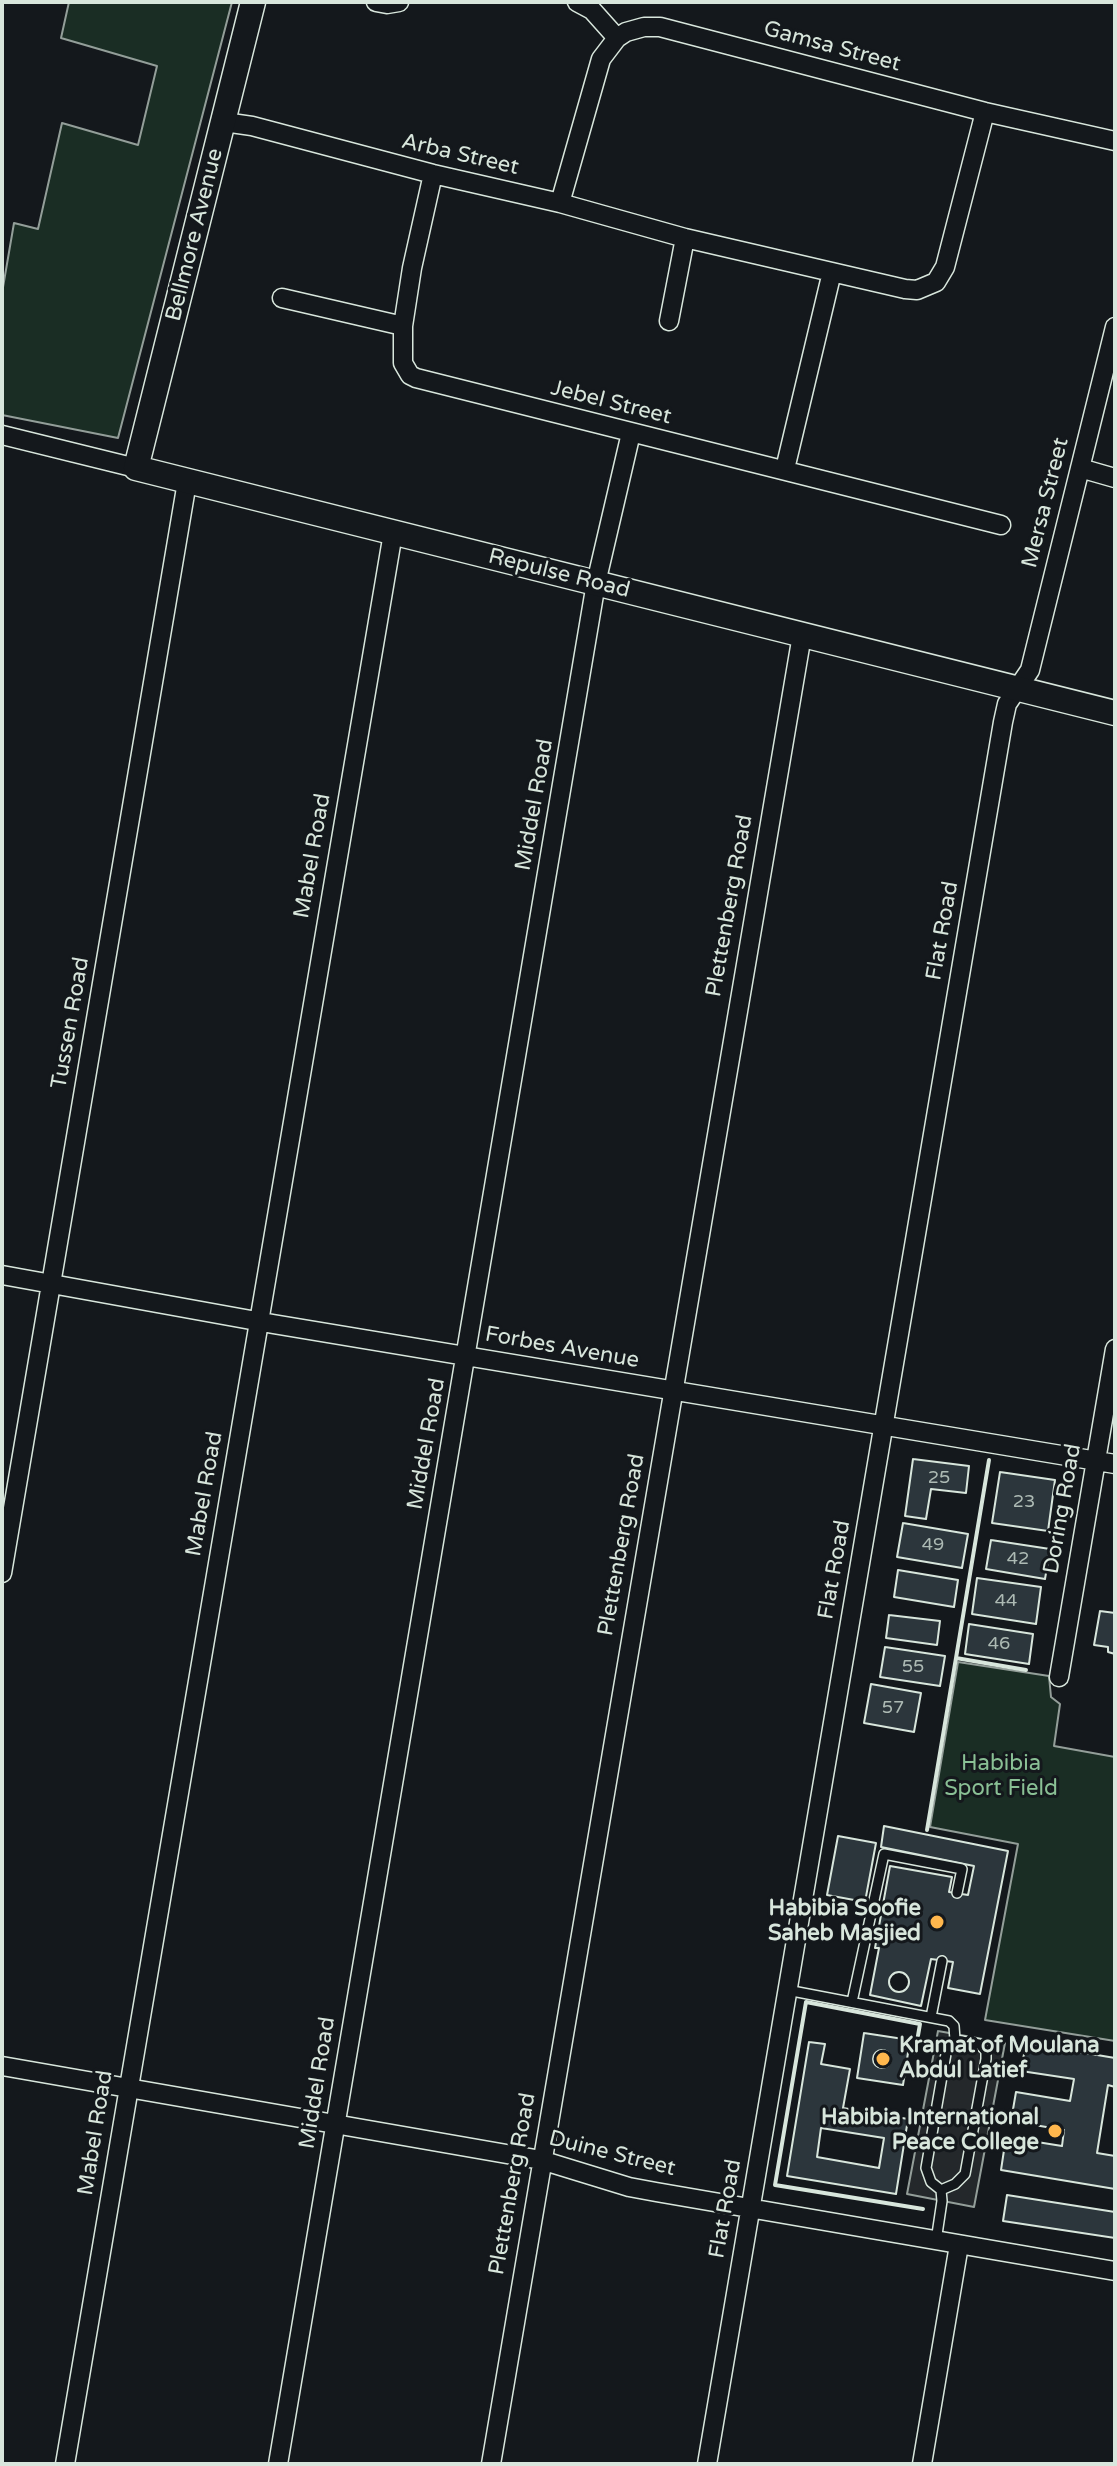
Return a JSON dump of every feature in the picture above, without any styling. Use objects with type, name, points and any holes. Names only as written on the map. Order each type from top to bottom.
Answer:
[{"type":"street","name":"Bellmore Avenue","points":[[136,468],[253,2]]},
{"type":"street","points":[[376,2],[399,2]]},
{"type":"street","points":[[560,203],[596,71],[617,38],[592,10],[577,2]]},
{"type":"street","name":"Gamsa Street","points":[[617,38],[635,29],[660,27],[985,112],[1115,141]]},
{"type":"street","name":"Arba Street","points":[[224,122],[252,126],[433,174],[560,203],[685,238],[917,290],[936,282],[945,267],[985,112]]},
{"type":"street","name":"Jebel Street","points":[[433,174],[412,268],[403,326],[403,363],[410,375],[1001,525]]},
{"type":"street","points":[[669,321],[685,238]]},
{"type":"street","points":[[785,469],[832,272]]},
{"type":"street","points":[[282,298],[403,326]]},
{"type":"street","name":"Mersa Street","points":[[1018,688],[1030,670],[1115,327]]},
{"type":"street","name":"Middel Road","points":[[278,2464],[596,583],[631,433]]},
{"type":"street","name":"Repulse Road","points":[[2,435],[1115,713]]},
{"type":"street","points":[[1080,468],[1115,478]]},
{"type":"street","name":"Tussen Road","points":[[2,1573],[187,482]]},
{"type":"street","name":"Mabel Road","points":[[65,2464],[393,533]]},
{"type":"street","name":"Plettenberg Road","points":[[491,2464],[802,635]]},
{"type":"street","name":"Flat Road","points":[[707,2464],[1003,722],[1007,704],[1018,688]]},
{"type":"street","name":"Forbes Avenue","points":[[2,1275],[258,1322],[1115,1464]]},
{"type":"street","name":"Doring Road","points":[[1059,1677],[1115,1349]]},
{"type":"street","name":"Duine Street","points":[[2,2066],[541,2160],[629,2187],[1115,2271]]},
{"type":"street","points":[[922,2464],[959,2245]]},
{"type":"lane","points":[[852,2002],[884,1854],[962,1869],[957,1893]]},
{"type":"lane","points":[[931,2017],[942,1961]]},
{"type":"lane","points":[[787,1990],[931,2017],[949,2021],[954,2026],[955,2040],[947,2048],[926,2168],[931,2182],[941,2190],[936,2241]]},
{"type":"lane","points":[[941,2190],[955,2184],[965,2174],[986,2059],[986,2051],[979,2044],[955,2040]]},
{"type":"green space","points":[[69,2],[232,2],[118,438],[2,415],[2,293],[14,223],[38,229],[62,123],[138,145],[157,66],[61,38]]},
{"type":"green space","name":"Habibia Sport Field","points":[[958,1662],[1049,1676],[1051,1697],[1060,1704],[1054,1746],[1115,1757],[1115,2041],[985,2020],[1018,1844],[930,1827]]},
{"type":"shaded area","points":[[938,2031],[1005,2043],[974,2207],[907,2194]]},
{"type":"building","points":[[913,1459],[969,1466],[966,1493],[931,1489],[926,1519],[905,1516]]},
{"type":"building","points":[[1000,1472],[1055,1480],[1048,1531],[992,1523]]},
{"type":"building","points":[[903,1523],[968,1534],[962,1568],[897,1557]]},
{"type":"building","points":[[991,1540],[1050,1549],[1045,1579],[986,1569]]},
{"type":"building","points":[[898,1570],[958,1580],[954,1607],[894,1597]]},
{"type":"building","points":[[977,1578],[1041,1587],[1036,1624],[972,1614]]},
{"type":"building","points":[[1100,1611],[1115,1613],[1115,1654],[1108,1652],[1108,1647],[1094,1645]]},
{"type":"building","points":[[889,1615],[940,1621],[937,1645],[886,1638]]},
{"type":"building","points":[[969,1624],[1033,1634],[1029,1664],[965,1654]]},
{"type":"building","points":[[885,1647],[945,1656],[940,1686],[880,1677]]},
{"type":"building","points":[[871,1684],[921,1693],[914,1732],[864,1723]]},
{"type":"building","name":"Habibia Soofie Saheb Masjied","points":[[884,1826],[1008,1851],[980,1994],[948,1988],[953,1962],[931,1959],[921,2006],[870,1995],[890,1866],[952,1877],[949,1892],[968,1895],[974,1866],[881,1847]]},
{"type":"building","points":[[838,1836],[876,1843],[865,1902],[827,1895]]},
{"type":"building","points":[[895,1972],[903,1972],[909,1982],[903,1992],[895,1992],[889,1986],[889,1978]]},
{"type":"building","name":"Kramat of Moulana Abdul Latief","points":[[864,2033],[910,2040],[903,2085],[857,2078]]},
{"type":"building","points":[[809,2042],[825,2044],[821,2064],[850,2069],[843,2108],[908,2119],[896,2194],[787,2176]],"holes":[[[821,2128],[884,2138],[879,2168],[817,2157]]]},
{"type":"building","points":[[1026,2043],[1115,2058],[1115,2087],[1108,2085],[1097,2153],[1115,2156],[1115,2189],[1001,2170],[1006,2137],[1062,2146],[1064,2130],[1011,2121],[1016,2092],[1070,2101],[1074,2079],[1021,2071]]},
{"type":"building","points":[[878,2050],[886,2050],[891,2059],[889,2066],[878,2068],[873,2063],[873,2055]]},
{"type":"building","points":[[1007,2195],[1115,2212],[1115,2238],[1003,2221]]},
{"type":"wall","points":[[956,1658],[989,1460]]},
{"type":"wall","points":[[927,1830],[956,1658],[1026,1670]]},
{"type":"wall","points":[[915,2053],[920,2024],[806,2002],[775,2185],[923,2209]]},
{"type":"place","name":"Habibia Soofie Saheb Masjied","points":[[937,1922]]},
{"type":"place","name":"Kramat of Moulana Abdul Latief","points":[[883,2059]]},
{"type":"place","name":"Habibia International Peace College","points":[[1055,2131]]}]
